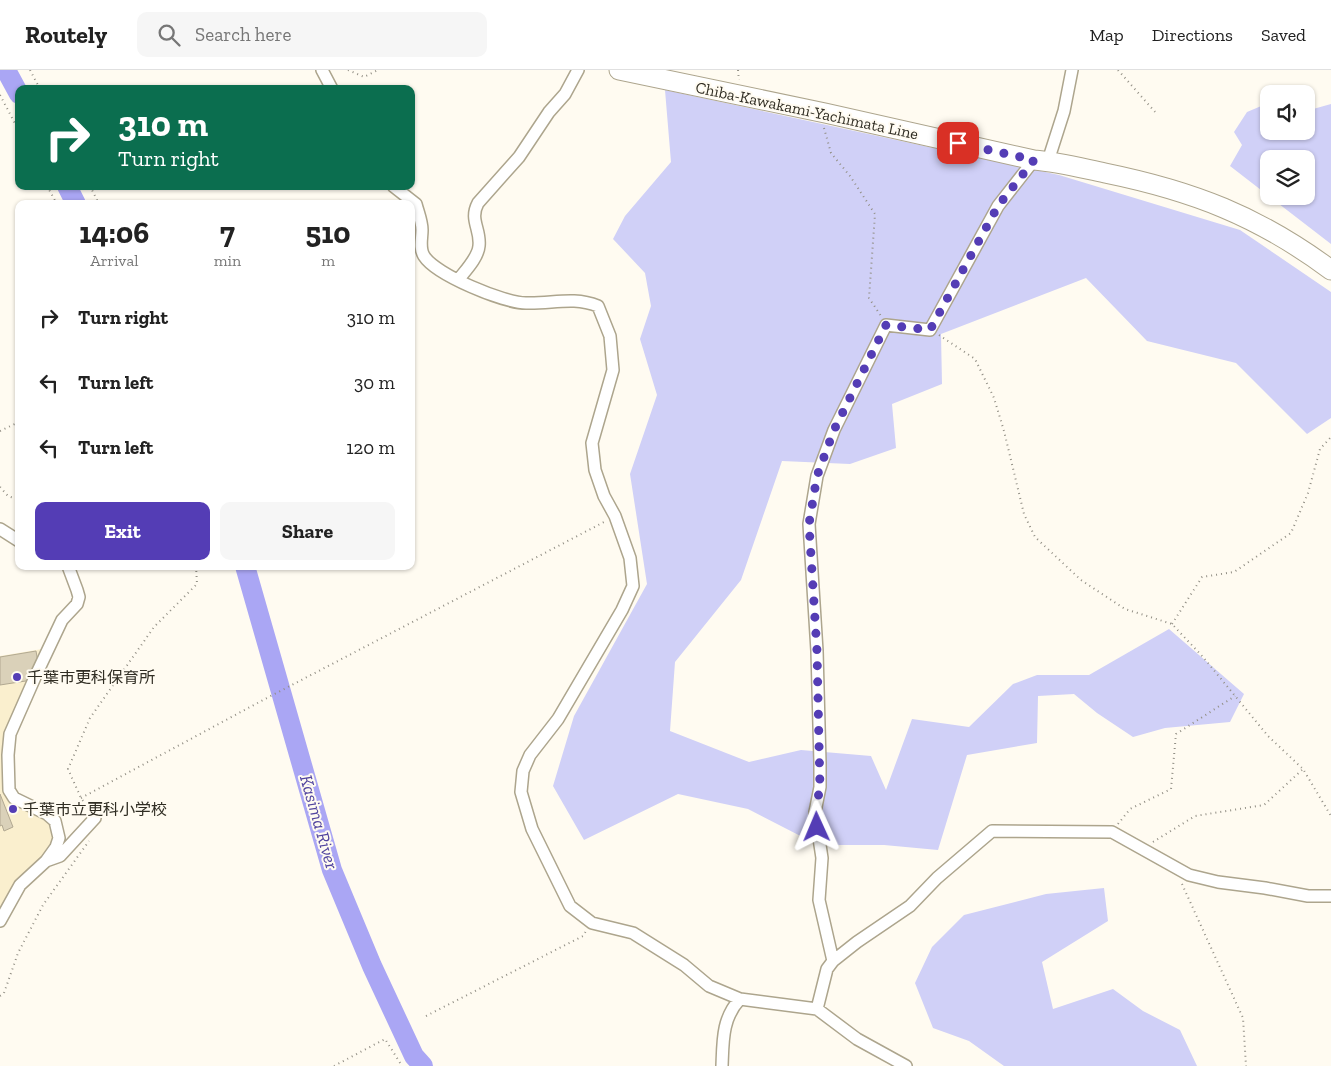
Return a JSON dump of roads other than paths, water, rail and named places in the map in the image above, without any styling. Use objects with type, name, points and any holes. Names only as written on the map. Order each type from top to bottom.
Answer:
[{"type":"main road","name":"Chiba-Kawakami-Yachimata Line","points":[[629,71],[1041,161],[1146,182],[1207,200],[1248,217],[1331,270]]},
{"type":"street","points":[[322,70],[330,85]]},
{"type":"street","points":[[458,280],[471,263],[479,247],[474,210],[519,157],[549,112],[565,94],[578,70]]},
{"type":"street","points":[[833,961],[818,900],[822,858],[815,812],[820,788],[820,763],[817,651],[809,524],[817,476],[834,430],[886,325],[930,330],[998,206],[1041,161],[1064,111],[1072,70]]},
{"type":"street","points":[[398,190],[411,200]]},
{"type":"street","points":[[415,203],[422,229],[420,245],[423,255],[431,264],[458,280],[506,301],[526,303],[575,300],[598,306],[610,336],[612,370],[592,443],[596,470],[604,496],[615,516],[630,558],[633,586],[622,610],[558,718],[530,755],[523,771],[521,792],[532,829],[570,906],[592,923],[633,933],[684,965],[708,986],[740,999],[817,1009],[857,1039],[906,1066]]},
{"type":"street","points":[[0,529],[15,538]]},
{"type":"street","points":[[0,921],[20,885],[46,861],[56,847],[58,838],[58,828],[55,821],[47,814],[14,798],[9,790],[8,755],[10,734],[36,675],[62,620],[76,604],[77,590],[70,570]]},
{"type":"street","points":[[46,861],[60,856],[95,818]]},
{"type":"street","points":[[817,1009],[827,969],[833,961],[857,942],[910,906],[937,878],[992,831],[1112,832],[1189,875],[1218,882],[1308,896],[1331,896]]},
{"type":"street","points":[[722,1066],[724,1027],[729,1015],[740,999]]},
{"type":"waterway","name":"Kasima River","points":[[6,70],[15,87]]},
{"type":"waterway","name":"Kasima River","points":[[69,190],[74,200]]},
{"type":"waterway","name":"Kasima River","points":[[246,570],[332,870],[372,966],[414,1056],[423,1066]]},
{"type":"place","name":"千葉市更科保育所","points":[[17,677]]},
{"type":"place","name":"千葉市立更科小学校","points":[[13,809]]}]
